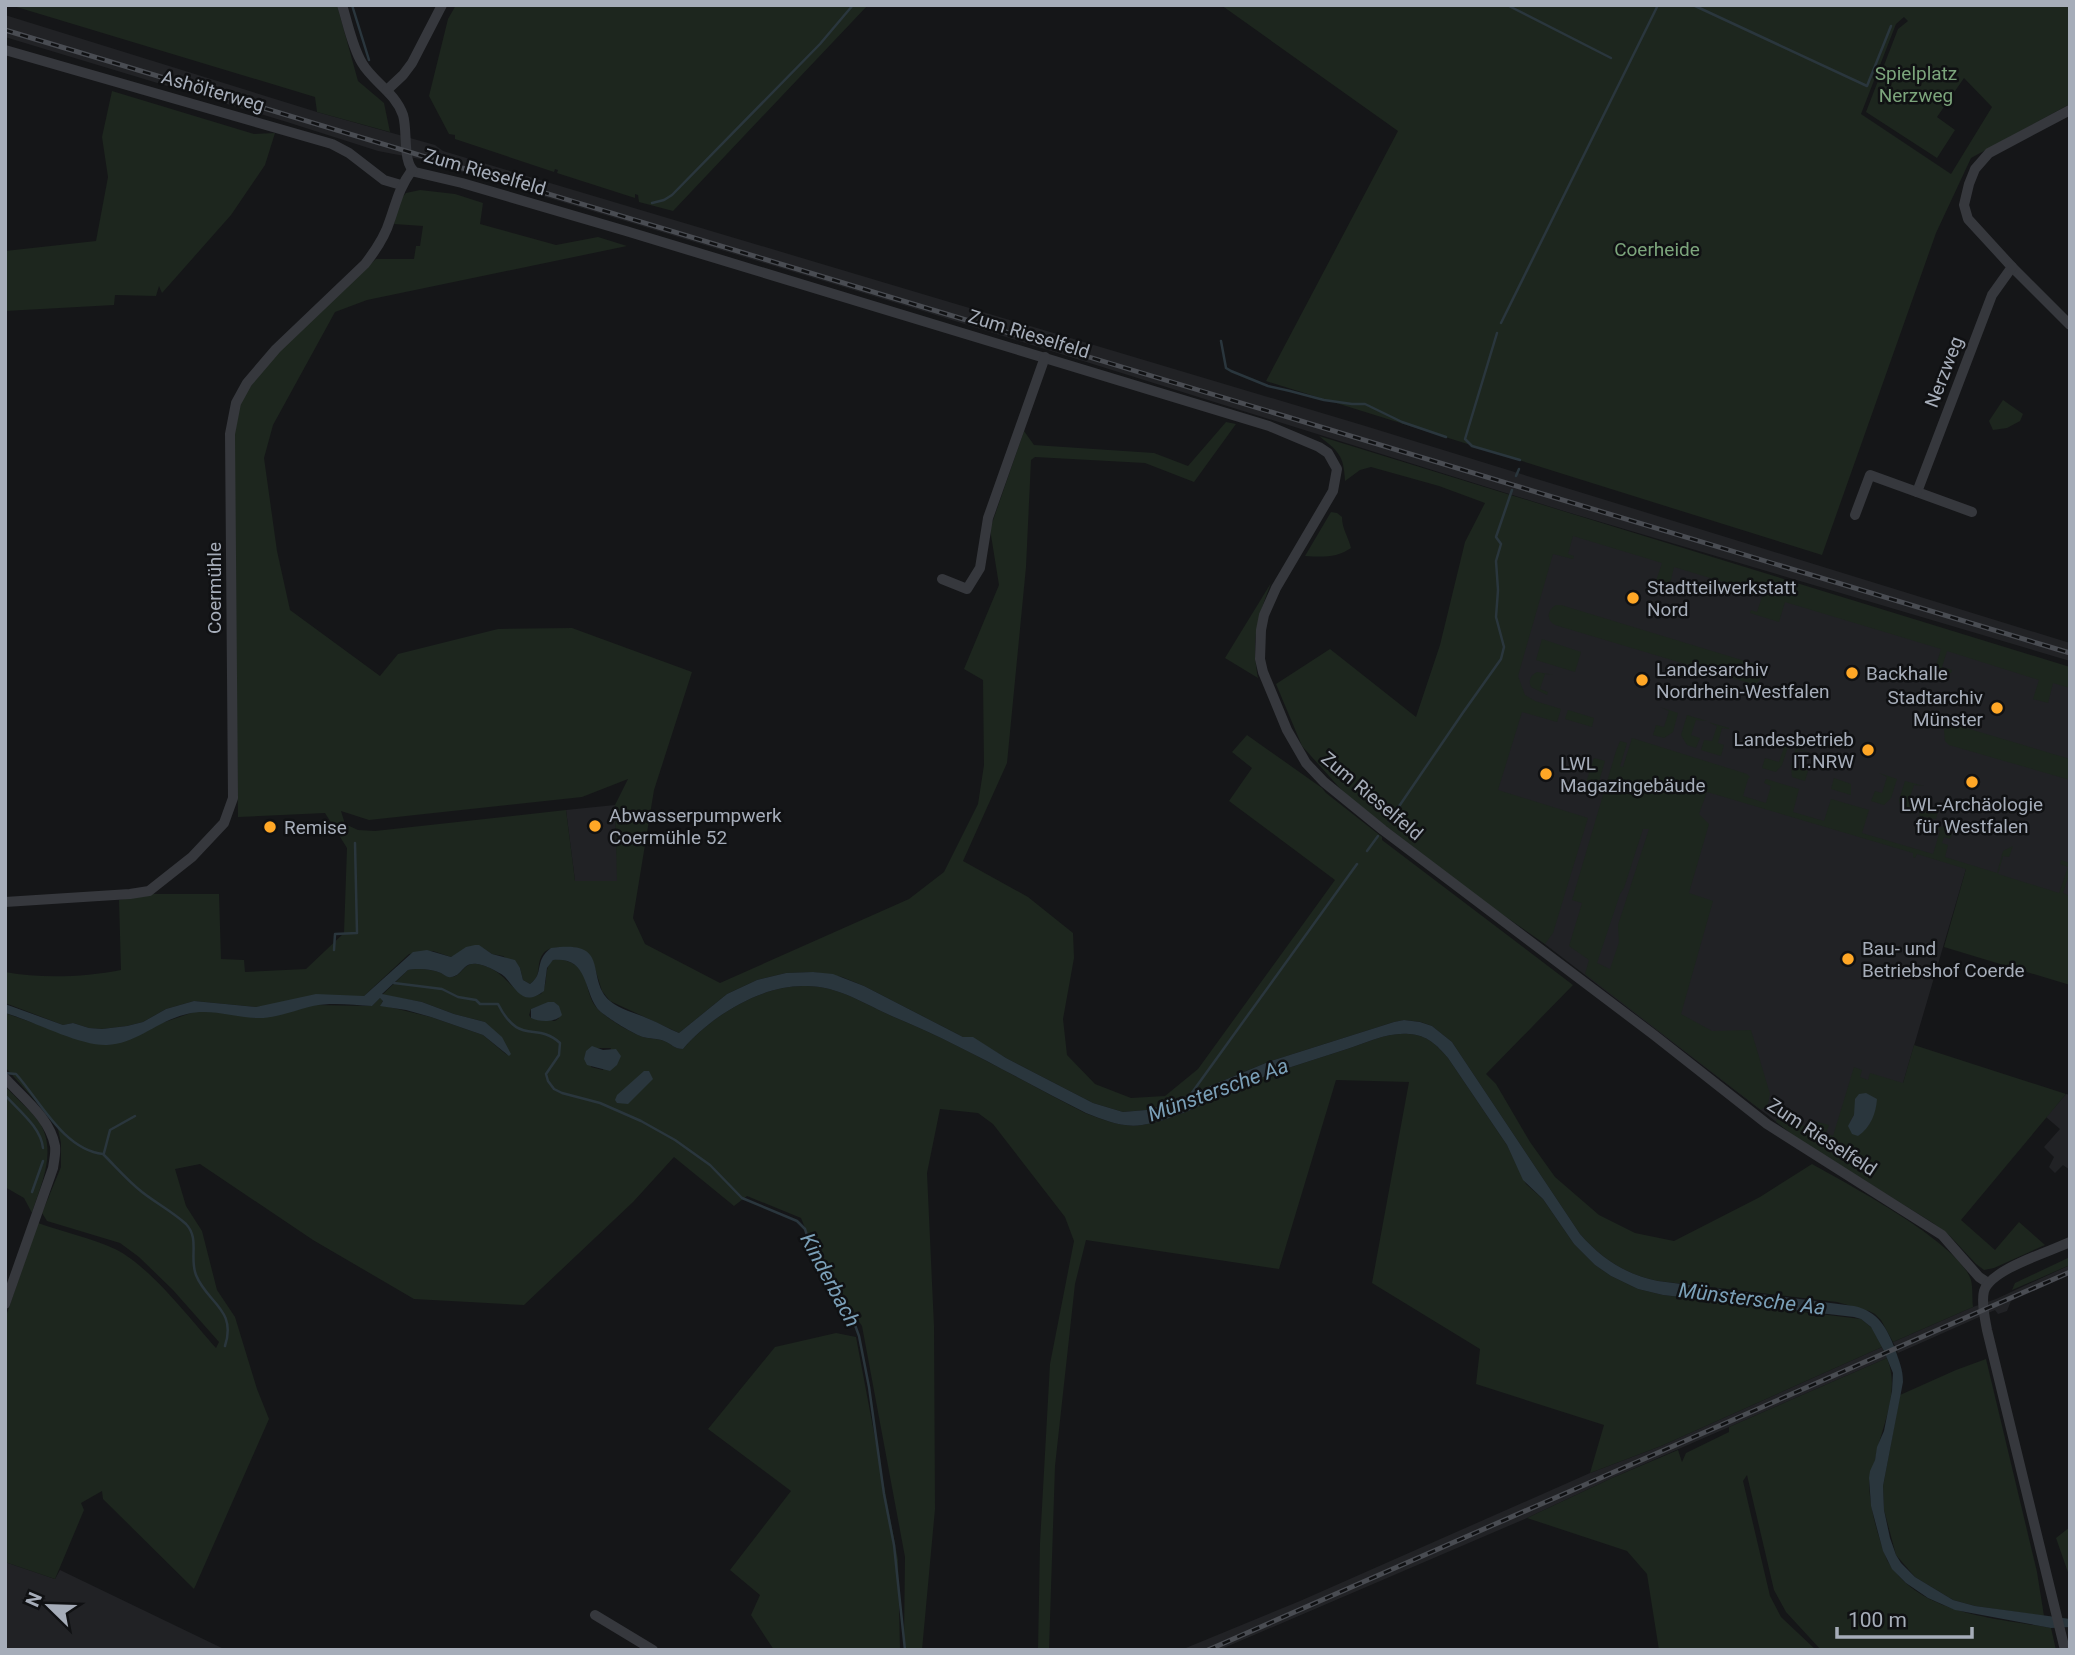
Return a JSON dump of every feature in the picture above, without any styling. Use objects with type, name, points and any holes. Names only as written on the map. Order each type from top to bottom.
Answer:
[{"type":"street","points":[[342,5],[363,64],[387,90],[412,63],[442,5]]},
{"type":"street","name":"Ashölterweg","points":[[5,50],[332,144],[349,153],[384,180],[401,185]]},
{"type":"street","name":"Zum Rieselfeld","points":[[387,90],[404,117],[407,158],[412,170],[626,231],[1269,426],[1312,442],[1328,453],[1337,469],[1333,491],[1276,588],[1264,615],[1261,630],[1263,672],[1287,730],[1306,763],[1324,782],[1374,823],[1767,1124],[1942,1234],[1979,1277],[1988,1283]]},
{"type":"street","points":[[2070,110],[1989,153],[1975,169],[1964,205],[1968,219],[2070,325]]},
{"type":"street","name":"Coermühle","points":[[5,902],[149,891],[192,857],[224,823],[232,807],[233,798],[230,434],[236,403],[259,367],[360,270],[375,251],[390,221],[401,185],[412,170]]},
{"type":"street","name":"Nerzweg","points":[[1917,492],[1992,295],[2012,267]]},
{"type":"street","points":[[942,579],[967,589],[980,568],[988,518],[1045,357]]},
{"type":"street","points":[[1855,515],[1870,475],[1972,512]]},
{"type":"street","points":[[5,1304],[53,1168],[55,1148],[51,1131],[40,1115],[7,1080]]},
{"type":"street","points":[[2065,1650],[1987,1330],[1983,1294],[1988,1283],[2009,1269],[2070,1242]]},
{"type":"street","points":[[595,1615],[653,1650]]},
{"type":"shaded area","points":[[5,15],[317,112],[435,145],[443,151],[1362,425],[2070,643],[2070,661],[1567,512],[923,311],[420,159],[378,151],[5,37]]},
{"type":"shaded area","points":[[1557,521],[2070,677],[2070,901],[1966,869],[1873,1185],[1801,1141],[1451,872]]},
{"type":"shaded area","points":[[615,805],[618,881],[575,881],[566,810]]},
{"type":"shaded area","points":[[2066,1094],[2070,1095],[2070,1170],[2063,1165],[2055,1173],[2049,1167],[2054,1157],[2044,1147],[2060,1129],[2046,1117]]},
{"type":"shaded area","points":[[2070,1265],[2070,1275],[2011,1301],[2007,1311],[1998,1314],[1995,1310],[1898,1353],[1893,1342]]},
{"type":"shaded area","points":[[1882,1347],[1887,1358],[1527,1518],[1219,1650],[1181,1650],[1300,1601],[1590,1473],[1661,1446]]},
{"type":"shaded area","points":[[5,1562],[55,1579],[60,1570],[226,1650],[5,1650]]},
{"type":"green space","points":[[10,5],[337,5],[358,81],[384,103],[390,132],[317,112],[315,97]]},
{"type":"green space","points":[[456,5],[868,5],[673,211],[639,202],[638,195],[635,194],[635,198],[557,173],[558,170],[555,169],[554,172],[455,139],[455,135],[449,134],[429,96],[448,19]]},
{"type":"green space","name":"Coerheide","points":[[1221,5],[2070,5],[2070,104],[1971,158],[1936,233],[1822,555],[1266,381],[1398,131]],"holes":[[[1904,17],[1908,21],[1898,29],[1866,112],[1937,158],[1955,130],[1937,117],[1964,78],[1992,107],[1951,174],[1861,114],[1896,24]]]},
{"type":"green space","points":[[112,91],[254,134],[275,133],[265,165],[231,215],[162,293],[159,286],[156,296],[115,295],[114,305],[5,311],[5,251],[96,241],[108,177],[102,137]]},
{"type":"green space","points":[[420,190],[455,194],[483,203],[480,224],[556,245],[598,237],[627,246],[367,300],[335,312],[273,425],[264,458],[277,551],[290,610],[380,676],[398,654],[498,629],[572,628],[692,672],[654,790],[633,918],[645,944],[720,983],[909,899],[944,872],[978,804],[984,765],[983,680],[964,669],[999,585],[990,529],[1024,431],[1034,445],[1154,453],[1188,466],[1226,422],[1236,424],[1194,482],[1145,463],[1035,457],[1031,460],[1026,567],[1007,763],[963,861],[1028,897],[1073,933],[1074,958],[1063,1019],[1067,1055],[1095,1084],[1131,1098],[1165,1096],[1198,1069],[1335,880],[1229,801],[1252,768],[1232,752],[1247,735],[1322,788],[1382,837],[1382,840],[1573,985],[1486,1074],[1496,1084],[1530,1142],[1555,1177],[1599,1215],[1635,1233],[1674,1241],[1760,1197],[1812,1164],[1875,1200],[1946,1249],[1962,1265],[1971,1280],[1973,1307],[1893,1342],[1875,1314],[1837,1302],[1658,1281],[1625,1270],[1605,1258],[1580,1234],[1452,1042],[1432,1026],[1421,1022],[1394,1022],[1268,1062],[1167,1104],[1146,1110],[1123,1112],[1093,1103],[973,1038],[963,1037],[864,986],[842,977],[813,972],[786,973],[757,980],[727,994],[679,1033],[610,1001],[602,991],[592,959],[561,948],[547,950],[542,955],[535,980],[530,984],[523,980],[520,968],[503,956],[492,954],[483,948],[451,957],[433,951],[409,954],[364,996],[256,1007],[194,1001],[166,1009],[143,1022],[102,1029],[73,1023],[63,1025],[5,1003],[5,972],[63,976],[121,970],[119,900],[153,894],[219,894],[221,959],[244,960],[245,972],[306,969],[344,933],[347,848],[325,813],[238,817],[233,431],[240,400],[278,351],[376,259],[414,259],[416,246],[420,246],[423,226],[394,224],[399,201],[406,193]],"holes":[[[628,779],[615,805],[617,881],[575,881],[566,810],[375,831],[358,830],[345,824],[341,811],[369,820],[582,797]]]},
{"type":"green space","points":[[2003,400],[2023,414],[2020,421],[2007,428],[1993,430],[1989,421]]},
{"type":"green space","points":[[1319,436],[2070,667],[2070,688],[2053,683],[2048,703],[2033,699],[2039,680],[1947,651],[1942,667],[1952,670],[1951,673],[1935,669],[1941,649],[1785,602],[1779,622],[1750,613],[1751,610],[1757,612],[1763,594],[1674,567],[1669,588],[1655,584],[1662,563],[1573,536],[1568,554],[1574,556],[1573,559],[1553,554],[1518,676],[1525,695],[1561,709],[1557,722],[1522,712],[1498,790],[1588,818],[1553,933],[1545,944],[1480,899],[1346,795],[1302,746],[1276,684],[1330,649],[1416,717],[1440,645],[1465,542],[1485,503],[1439,486],[1371,467],[1360,470],[1345,481],[1339,454]]},
{"type":"green space","points":[[1331,512],[1342,517],[1351,548],[1335,555],[1305,556]]},
{"type":"green space","points":[[1271,583],[1255,640],[1258,678],[1225,658]]},
{"type":"green space","points":[[1556,605],[1758,665],[1762,677],[1752,684],[1555,625],[1549,615]]},
{"type":"green space","points":[[1542,639],[1581,652],[1575,672],[1536,660]]},
{"type":"green space","points":[[1537,672],[1554,675],[1545,674],[1540,689],[1548,692],[1547,695],[1531,687],[1531,678]]},
{"type":"green space","points":[[1660,707],[1678,713],[1673,732],[1664,738],[1653,735],[1656,725],[1664,727],[1669,711]]},
{"type":"green space","points":[[1568,710],[1594,718],[1592,727],[1565,719]]},
{"type":"green space","points":[[1687,715],[1707,721],[1696,720],[1691,735],[1700,738],[1696,748],[1687,745],[1681,735]]},
{"type":"green space","points":[[1708,722],[1729,728],[1722,728],[1718,743],[1724,745],[1721,756],[1701,750],[1704,740],[1712,741],[1717,726]]},
{"type":"green space","points":[[1953,724],[2070,759],[2070,780],[1949,745],[1945,741],[1944,730]]},
{"type":"green space","points":[[1632,738],[1747,774],[1750,777],[1743,796],[1766,803],[1771,786],[1764,783],[1766,779],[1799,789],[1793,812],[1824,821],[1831,799],[1869,810],[1862,833],[1933,854],[1940,831],[1935,828],[1954,828],[1950,839],[1944,837],[1942,843],[1948,845],[1945,857],[1997,873],[2003,851],[2013,846],[2009,857],[2003,856],[1998,874],[2059,893],[2068,867],[2060,864],[2061,860],[2070,863],[2063,893],[2070,896],[2070,985],[1944,947],[1966,869],[1917,854],[1915,858],[1913,853],[1707,792],[1699,814],[1709,824],[1689,893],[1713,901],[1681,1014],[1712,1031],[1751,1030],[1770,1094],[1768,1104],[1761,1110],[1585,974],[1589,960],[1569,946],[1582,903],[1572,900],[1620,741],[1627,743],[1620,766],[1623,767]],"holes":[[[1643,829],[1649,829],[1618,925],[1619,942],[1610,969],[1597,963]]]},
{"type":"green space","points":[[1770,740],[1788,747],[1782,765],[1776,772],[1762,768],[1765,758],[1779,762],[1784,747],[1769,742]]},
{"type":"green space","points":[[1796,748],[1814,754],[1798,750],[1793,766],[1808,771],[1805,781],[1792,777],[1791,766]]},
{"type":"green space","points":[[1594,758],[1605,761],[1595,795],[1583,792]]},
{"type":"green space","points":[[1879,773],[1897,779],[1891,798],[1884,805],[1871,801],[1875,791],[1882,793],[1887,777]]},
{"type":"green space","points":[[1834,778],[1851,784],[1851,795],[1831,789]]},
{"type":"green space","points":[[1905,781],[1924,786],[1914,785],[1909,800],[1917,803],[1914,814],[1901,810],[1899,800]]},
{"type":"green space","points":[[1922,805],[1938,810],[1936,819],[1919,816]]},
{"type":"green space","points":[[558,959],[577,966],[585,978],[596,1007],[611,1020],[645,1038],[662,1040],[677,1048],[683,1049],[708,1025],[754,997],[787,987],[828,989],[850,996],[943,1039],[1085,1113],[1127,1125],[1142,1125],[1174,1117],[1250,1082],[1377,1038],[1401,1034],[1421,1036],[1436,1045],[1448,1058],[1507,1145],[1526,1184],[1543,1199],[1574,1244],[1595,1265],[1611,1276],[1638,1289],[1663,1295],[1861,1319],[1872,1328],[1882,1347],[1661,1446],[1590,1473],[1604,1425],[1476,1384],[1480,1349],[1372,1283],[1409,1082],[1336,1080],[1279,1269],[1086,1240],[1075,1284],[1055,1466],[1049,1650],[1038,1650],[1040,1543],[1050,1364],[1074,1241],[1065,1217],[993,1124],[978,1113],[940,1109],[927,1173],[934,1326],[935,1509],[922,1650],[906,1650],[905,1557],[862,1326],[830,1283],[801,1218],[747,1196],[734,1206],[674,1157],[633,1202],[524,1305],[414,1299],[313,1240],[200,1164],[175,1169],[186,1206],[202,1231],[217,1290],[235,1317],[269,1419],[194,1589],[103,1499],[102,1491],[81,1503],[84,1510],[55,1579],[5,1562],[5,1319],[38,1223],[106,1245],[128,1257],[169,1294],[216,1348],[219,1342],[173,1290],[139,1257],[120,1243],[47,1221],[42,1213],[61,1167],[61,1143],[57,1125],[5,1067],[5,1013],[85,1041],[159,1024],[194,1012],[216,1011],[256,1018],[315,1005],[372,1006],[380,998],[383,1000],[381,1005],[431,1017],[483,1035],[507,1055],[485,1022],[422,1002],[382,995],[408,970],[429,970],[451,977],[474,964],[497,972],[525,994],[541,994],[553,960]],"holes":[[[551,1002],[559,1018],[555,1021],[531,1018],[531,1009]],[[598,1048],[611,1048],[603,1070],[591,1067]]]},
{"type":"green space","points":[[1914,1045],[2066,1094],[1961,1220],[1995,1250],[2019,1222],[2045,1245],[1984,1270],[1933,1223],[1801,1141],[1776,1122],[1779,1110],[1790,1114],[1788,1121],[1811,1128],[1814,1121],[1829,1125],[1826,1133],[1833,1136],[1854,1067],[1862,1070],[1860,1077],[1868,1080],[1870,1073],[1903,1083]],"holes":[[[1854,1115],[1870,1124],[1858,1136],[1850,1121]]]},
{"type":"green space","points":[[5,1086],[36,1118],[46,1138],[45,1171],[32,1213],[24,1198],[5,1187]]},
{"type":"green space","points":[[2070,1257],[2070,1265],[2012,1290],[2015,1283]]},
{"type":"green space","points":[[836,1333],[856,1337],[898,1560],[900,1650],[774,1650],[751,1615],[760,1595],[730,1570],[791,1491],[708,1429],[775,1347]]},
{"type":"green space","points":[[1887,1358],[1891,1371],[1891,1397],[1869,1480],[1875,1521],[1887,1560],[1901,1578],[1938,1603],[1983,1617],[2051,1628],[2056,1650],[1821,1650],[1786,1612],[1774,1590],[1747,1475],[1743,1481],[1770,1596],[1781,1617],[1816,1650],[1659,1650],[1647,1574],[1627,1551],[1527,1518],[1678,1450],[1682,1462],[1686,1453],[1729,1432],[1729,1427]]},
{"type":"green space","points":[[1986,1359],[2037,1572],[2044,1616],[1953,1600],[1915,1577],[1896,1555],[1884,1510],[1883,1486],[1900,1395]]},
{"type":"green space","points":[[2070,1527],[2070,1578],[2056,1538]]},
{"type":"water","name":"Münstersche Aa","points":[[475,945],[492,954],[515,960],[523,980],[530,984],[537,976],[542,958],[551,948],[583,949],[594,962],[603,992],[610,1001],[679,1033],[727,994],[757,980],[786,973],[833,974],[864,986],[963,1037],[973,1037],[1006,1058],[1093,1103],[1123,1112],[1146,1110],[1167,1104],[1268,1062],[1394,1022],[1404,1020],[1432,1026],[1452,1042],[1580,1234],[1615,1264],[1658,1281],[1854,1306],[1875,1316],[1892,1341],[1903,1377],[1883,1486],[1884,1510],[1890,1538],[1901,1563],[1915,1577],[1953,1600],[1975,1606],[2070,1619],[2070,1627],[2051,1628],[1955,1610],[1928,1598],[1906,1583],[1892,1569],[1883,1551],[1871,1506],[1869,1478],[1884,1431],[1893,1373],[1871,1327],[1854,1317],[1663,1295],[1638,1289],[1611,1276],[1595,1265],[1574,1244],[1543,1199],[1523,1180],[1507,1145],[1448,1058],[1436,1045],[1421,1036],[1401,1034],[1377,1038],[1250,1082],[1158,1122],[1135,1126],[1113,1123],[1086,1113],[943,1039],[850,996],[828,989],[787,987],[754,997],[708,1025],[683,1049],[677,1048],[662,1040],[638,1035],[605,1015],[597,1008],[579,969],[564,960],[553,960],[547,968],[544,991],[537,996],[521,995],[500,973],[474,964],[450,977],[429,970],[408,970],[382,994],[422,1002],[485,1022],[502,1037],[511,1054],[509,1056],[483,1035],[431,1017],[380,1006],[383,1001],[380,998],[372,1006],[320,1005],[263,1018],[196,1012],[177,1017],[128,1041],[107,1045],[83,1042],[5,1013],[5,1004],[63,1025],[73,1023],[102,1029],[143,1022],[166,1009],[194,1001],[256,1007],[316,994],[364,996],[413,952],[427,950],[451,957],[466,947]]},
{"type":"water","points":[[548,1002],[559,1006],[562,1015],[547,1021],[531,1018],[531,1009]]},
{"type":"water","points":[[592,1046],[603,1050],[616,1049],[621,1056],[617,1065],[610,1071],[587,1065],[584,1059],[586,1051]]},
{"type":"water","points":[[644,1071],[649,1071],[653,1079],[628,1104],[617,1103],[617,1095]]},
{"type":"water","points":[[1866,1093],[1877,1099],[1869,1124],[1858,1136],[1852,1134],[1848,1126],[1854,1115],[1855,1099],[1859,1094]]},
{"type":"waterway","points":[[352,5],[369,60]]},
{"type":"waterway","points":[[652,203],[672,195],[820,44],[853,5]]},
{"type":"waterway","points":[[1507,5],[1611,58]]},
{"type":"waterway","points":[[1501,323],[1658,5]]},
{"type":"waterway","points":[[1693,5],[1867,86],[1891,26]]},
{"type":"waterway","points":[[1497,333],[1465,439],[1472,446],[1520,460]]},
{"type":"waterway","points":[[1221,341],[1226,368],[1231,371],[1268,386],[1324,400],[1365,404],[1402,422],[1446,437]]},
{"type":"waterway","points":[[1516,476],[1519,469]]},
{"type":"waterway","points":[[1389,821],[1501,659],[1504,647],[1496,617],[1496,561],[1501,544],[1496,537],[1512,490]]},
{"type":"waterway","points":[[1367,851],[1378,836]]},
{"type":"waterway","points":[[334,950],[335,934],[357,933],[355,843]]},
{"type":"waterway","name":"Münstersche Aa","points":[[1191,1094],[1357,864]]},
{"type":"waterway","name":"Kinderbach","points":[[394,983],[442,989],[458,997],[476,1000],[480,1004],[498,1004],[514,1025],[551,1037],[560,1043],[559,1055],[546,1074],[554,1089],[600,1103],[641,1121],[675,1140],[710,1165],[742,1198],[797,1221],[805,1229],[815,1260],[859,1336],[894,1545],[905,1650]]},
{"type":"waterway","points":[[5,1073],[16,1074],[54,1123],[76,1144],[103,1154],[137,1188],[186,1224],[192,1236],[196,1275],[227,1323],[225,1346]]},
{"type":"waterway","points":[[5,1095],[34,1126],[43,1148]]},
{"type":"waterway","points":[[104,1153],[110,1130],[135,1116]]},
{"type":"waterway","points":[[32,1192],[43,1161]]},
{"type":"railway","points":[[5,30],[2070,653]]},
{"type":"railway","points":[[1208,1650],[2070,1272]]},
{"type":"place","name":"Stadtteilwerkstatt Nord","points":[[1633,598]]},
{"type":"place","name":"Backhalle","points":[[1852,673]]},
{"type":"place","name":"Landesarchiv Nordrhein-Westfalen","points":[[1642,680]]},
{"type":"place","name":"Stadtarchiv Münster","points":[[1997,708]]},
{"type":"place","name":"Landesbetrieb IT.NRW","points":[[1868,750]]},
{"type":"place","name":"LWL Magazingebäude","points":[[1546,774]]},
{"type":"place","name":"LWL-Archäologie für Westfalen","points":[[1972,782]]},
{"type":"place","name":"Abwasserpumpwerk Coermühle 52","points":[[595,826]]},
{"type":"place","name":"Remise","points":[[270,827]]},
{"type":"place","name":"Bau- und Betriebshof Coerde","points":[[1848,959]]},
{"type":"park label","name":"Spielplatz Nerzweg","points":[[1916,84]]}]
